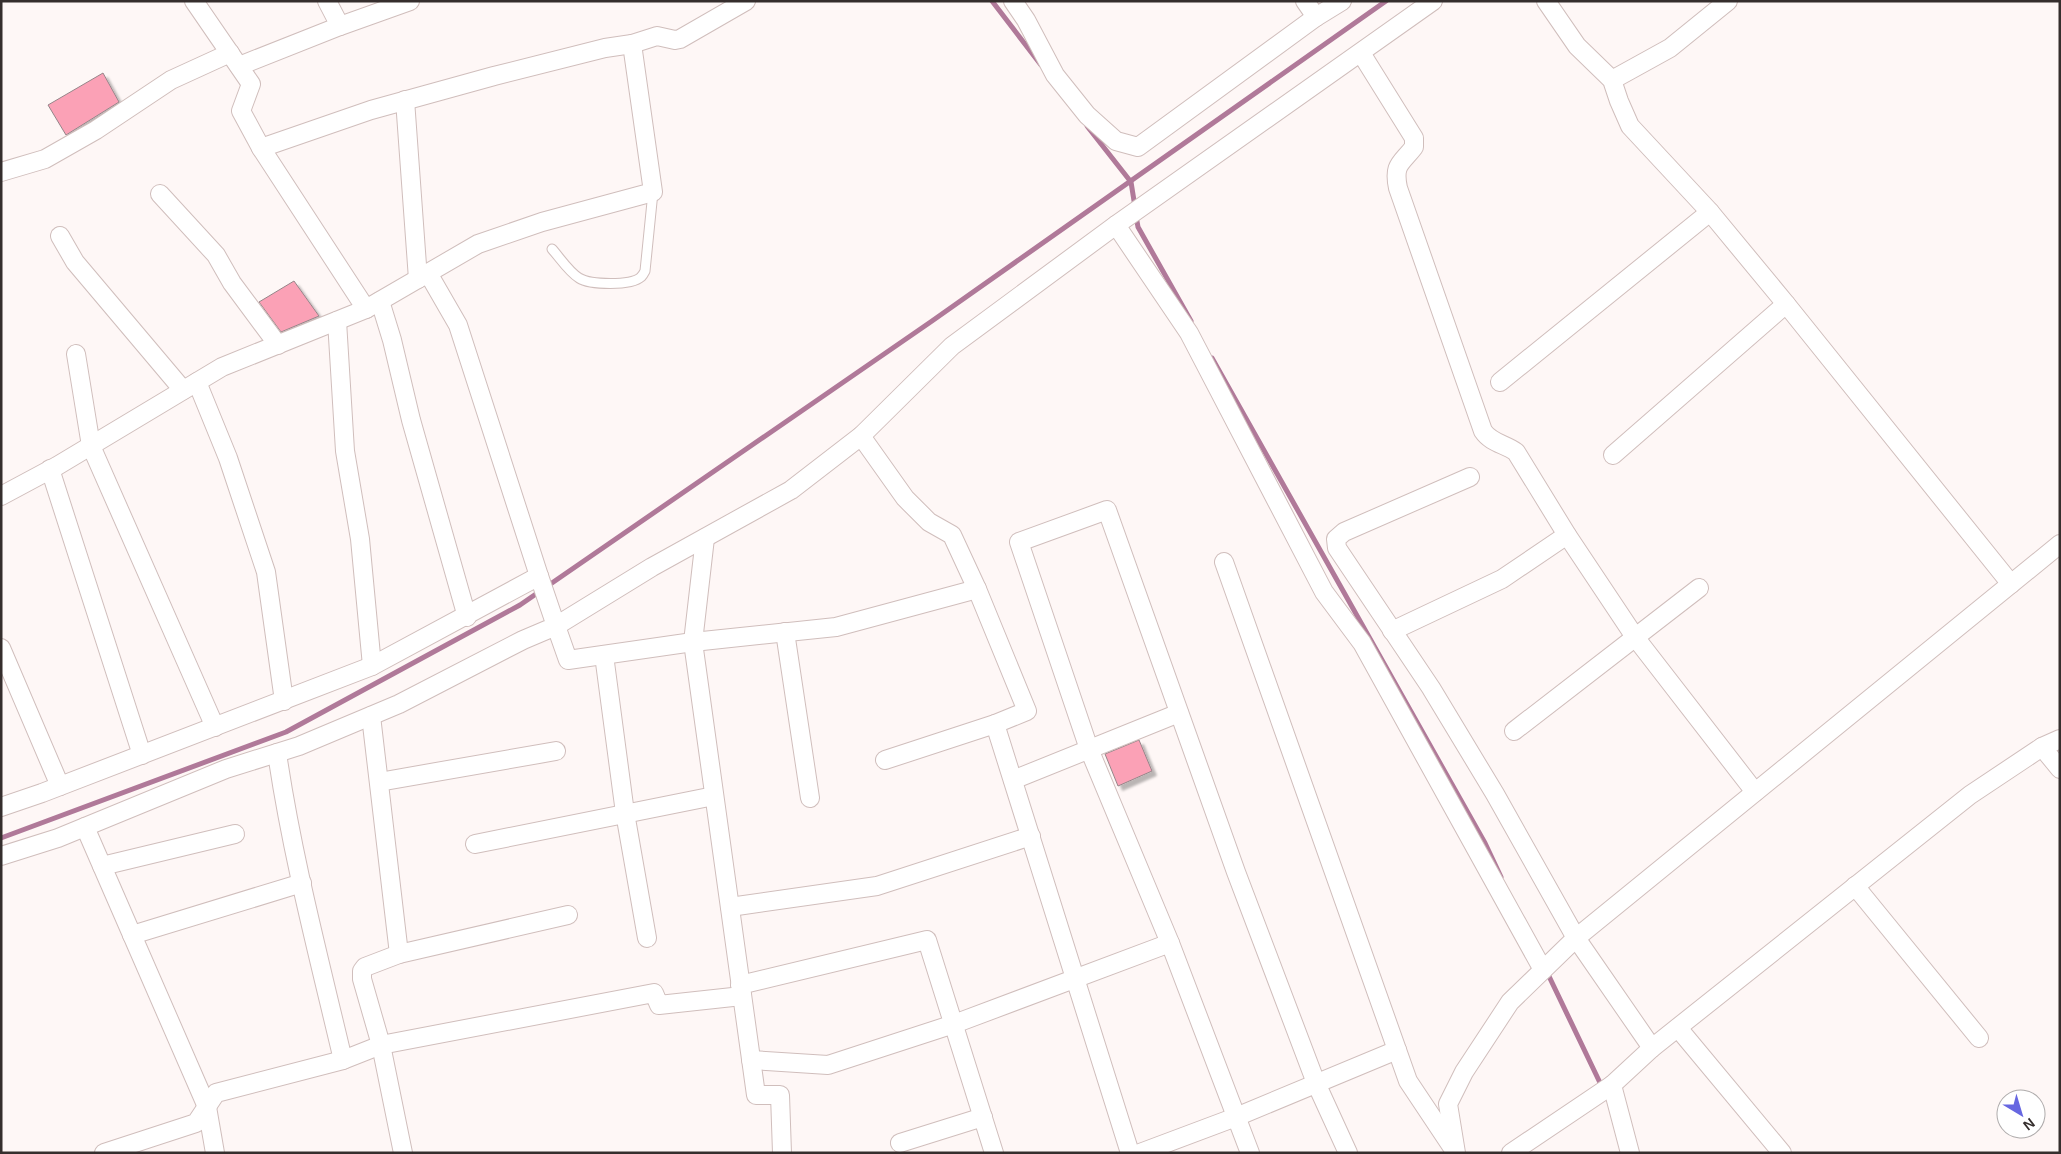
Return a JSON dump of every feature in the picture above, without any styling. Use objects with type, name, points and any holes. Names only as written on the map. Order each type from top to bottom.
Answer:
[{"type":"street","points":[[194,1],[251,84],[241,111],[261,148],[373,305],[466,617]]},
{"type":"street","points":[[327,1],[340,26]]},
{"type":"street","points":[[1,172],[45,160],[96,130],[171,80],[340,26],[410,1]]},
{"type":"street","points":[[261,148],[371,110],[587,52],[632,44],[658,36],[675,40],[680,39],[746,1]]},
{"type":"street","points":[[1013,1],[1026,20],[1055,74],[1087,115],[1116,140],[1138,146],[1316,17],[1342,1]]},
{"type":"street","points":[[1305,1],[1316,17]]},
{"type":"street","points":[[1,856],[85,827],[226,769],[299,746],[399,704],[523,640],[554,619],[791,490],[862,436],[952,346],[1116,225],[1433,1]]},
{"type":"street","points":[[1546,1],[1577,46],[1612,80],[1630,126],[1710,212],[2011,584]]},
{"type":"street","points":[[1612,80],[1670,48],[1728,1]]},
{"type":"street","points":[[1,496],[222,368],[373,305],[478,244],[542,222],[654,192],[632,44]]},
{"type":"street","points":[[1360,53],[1414,138],[1414,147],[1396,168],[1395,174],[1398,188],[1483,431],[1492,441],[1507,446],[1516,452],[1635,637],[1755,792]]},
{"type":"street","points":[[405,100],[423,276],[458,325],[568,660],[693,642],[836,627],[977,589]]},
{"type":"street","points":[[160,194],[216,255],[232,283],[278,345]]},
{"type":"street","points":[[1500,382],[1710,212]]},
{"type":"street","points":[[1116,225],[1189,333],[1324,592],[1362,643],[1543,970]]},
{"type":"street","points":[[60,236],[76,262],[190,386],[228,458],[266,572],[284,701]]},
{"type":"street","points":[[1614,455],[1786,304]]},
{"type":"street","points":[[336,321],[345,451],[360,538],[372,666]]},
{"type":"street","points":[[76,354],[90,446],[215,727]]},
{"type":"street","points":[[862,436],[905,498],[929,522],[952,535],[977,589],[1027,711],[995,724],[885,760]]},
{"type":"street","points":[[50,469],[142,755]]},
{"type":"street","points":[[1470,477],[1344,532],[1336,539],[1337,548],[1340,556],[1432,688],[1576,938],[1652,1048]]},
{"type":"street","points":[[1250,1153],[1170,943],[1089,749],[1019,542],[1107,510],[1236,872],[1316,1083],[1348,1153]]},
{"type":"street","points":[[1392,631],[1502,579],[1568,535]]},
{"type":"street","points":[[705,538],[693,642],[756,1095],[780,1095],[782,1153]]},
{"type":"street","points":[[1456,1153],[1448,1104],[1464,1072],[1510,1002],[1576,938],[2060,544]]},
{"type":"street","points":[[1224,562],[1408,1081],[1456,1153]]},
{"type":"street","points":[[1,806],[60,786],[372,666],[541,580]]},
{"type":"street","points":[[1514,731],[1699,588]]},
{"type":"street","points":[[785,632],[810,798]]},
{"type":"street","points":[[1,648],[60,786]]},
{"type":"street","points":[[604,655],[625,813],[647,938]]},
{"type":"street","points":[[1013,780],[1180,713]]},
{"type":"street","points":[[371,716],[400,954]]},
{"type":"street","points":[[995,724],[1130,1153]]},
{"type":"street","points":[[1511,1153],[1612,1085],[1652,1048],[1970,794],[2042,747],[2060,739]]},
{"type":"street","points":[[2042,747],[2060,769]]},
{"type":"street","points":[[379,782],[556,751]]},
{"type":"street","points":[[277,753],[282,788],[302,883],[343,1060]]},
{"type":"street","points":[[475,844],[714,796]]},
{"type":"street","points":[[85,827],[207,1107],[215,1153]]},
{"type":"street","points":[[102,866],[235,834]]},
{"type":"street","points":[[730,908],[877,886],[1031,836]]},
{"type":"street","points":[[132,935],[302,883]]},
{"type":"street","points":[[1855,886],[1979,1038]]},
{"type":"street","points":[[403,1153],[381,1045],[362,979],[362,971],[365,967],[400,954],[568,915]]},
{"type":"street","points":[[104,1153],[196,1123],[216,1093],[343,1060],[381,1045],[654,993],[659,1005],[741,990],[928,940],[994,1153]]},
{"type":"street","points":[[751,1060],[828,1065],[954,1024],[1170,943]]},
{"type":"street","points":[[1678,1028],[1782,1153]]},
{"type":"street","points":[[1140,1153],[1236,1117],[1397,1050]]},
{"type":"street","points":[[1612,1085],[1630,1153]]},
{"type":"street","points":[[900,1143],[983,1117]]},
{"type":"lane","points":[[552,249],[573,274],[584,280],[613,284],[633,281],[641,277],[645,270],[654,192]]},
{"type":"building","points":[[103,73],[119,102],[66,135],[48,105]]},
{"type":"building","points":[[294,281],[319,316],[281,332],[259,302]]},
{"type":"building","points":[[1139,740],[1152,771],[1118,786],[1105,754]]},
{"type":"waterway","points":[[992,1],[1041,65]]},
{"type":"waterway","points":[[1,838],[286,732],[520,605],[932,321],[1386,1]]},
{"type":"waterway","points":[[1087,126],[1131,182],[1135,207]]},
{"type":"waterway","points":[[1136,216],[1138,227],[1191,321]]},
{"type":"waterway","points":[[1212,358],[1485,843],[1501,877]]},
{"type":"waterway","points":[[1546,970],[1603,1089]]}]
